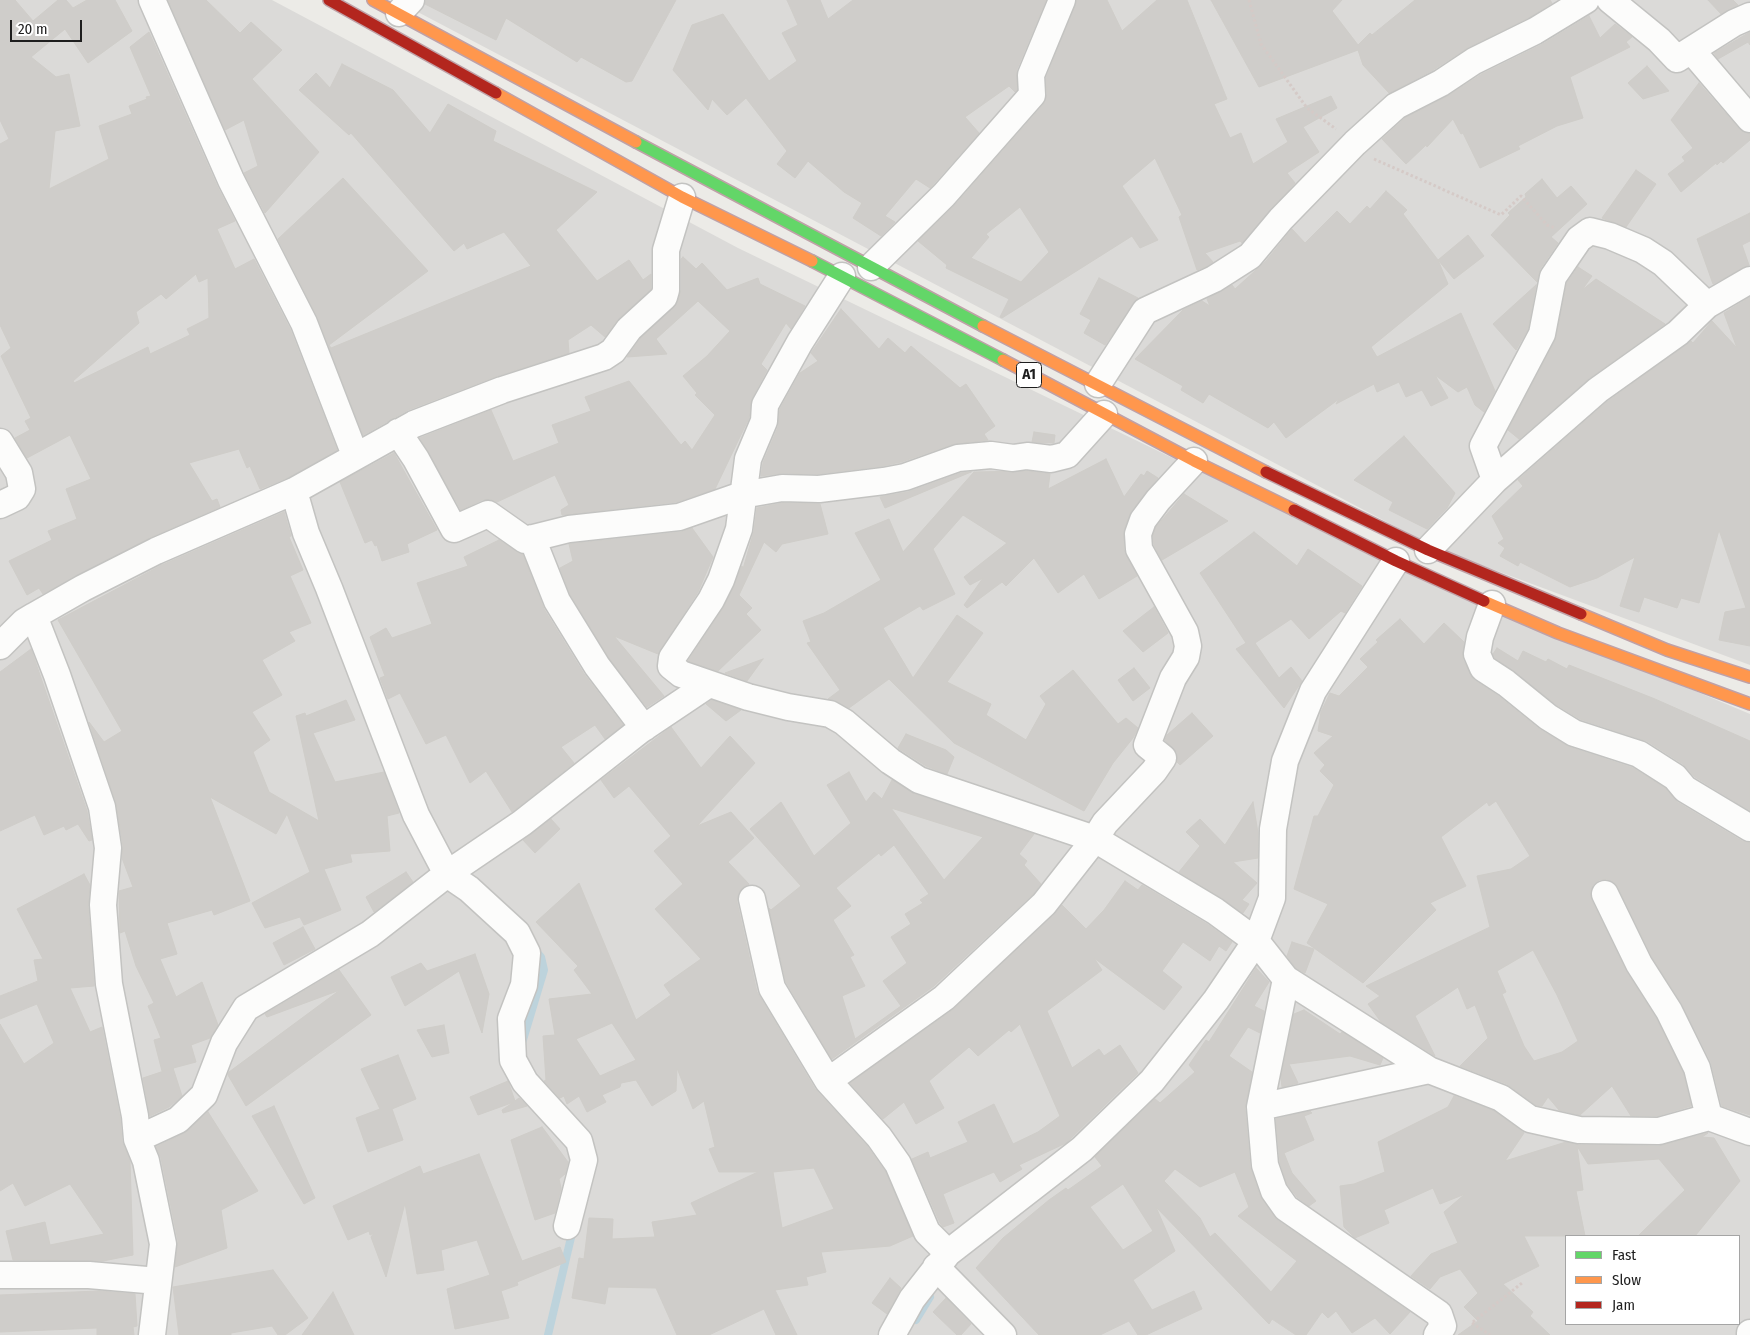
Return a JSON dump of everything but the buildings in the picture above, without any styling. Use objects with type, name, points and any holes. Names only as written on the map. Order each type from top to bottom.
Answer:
[{"type":"highway","name":"A1","points":[[329,0],[682,197],[842,276],[1194,461],[1396,561],[1558,633],[1750,704]]},
{"type":"highway","name":"A1","points":[[373,0],[405,7],[871,267],[1237,458],[1428,550],[1667,650],[1750,677]]},
{"type":"street","points":[[152,0],[231,180],[304,323],[355,455]]},
{"type":"street","points":[[871,267],[944,195],[1032,95],[1031,75],[1062,0]]},
{"type":"street","points":[[1098,384],[1145,310],[1214,279],[1250,256],[1281,219],[1355,143],[1396,106],[1441,83],[1474,61],[1536,31],[1586,0]]},
{"type":"street","points":[[1610,0],[1678,58],[1734,23],[1750,16]]},
{"type":"street","points":[[1692,51],[1750,118]]},
{"type":"street","points":[[0,646],[24,622],[83,588],[156,551],[294,492],[355,455],[398,432],[502,390],[604,357],[613,351],[629,329],[664,297],[666,290],[666,250],[682,197]]},
{"type":"street","points":[[1495,480],[1483,446],[1542,334],[1553,277],[1578,239],[1590,231],[1610,236],[1643,250],[1663,263],[1707,305]]},
{"type":"street","points":[[842,276],[800,342],[765,405],[764,422],[748,459],[739,529],[721,580],[711,600],[692,626],[671,663],[674,670],[709,684],[788,707],[830,714],[844,722],[890,761],[919,780],[1095,839],[1214,911],[1256,941],[1286,979],[1429,1070],[1500,1098],[1530,1119],[1579,1130],[1659,1131],[1709,1117],[1750,1132]]},
{"type":"street","points":[[1428,550],[1495,480],[1598,390],[1678,333],[1707,305],[1750,280]]},
{"type":"street","points":[[398,432],[416,459],[454,529],[488,514],[525,540],[569,529],[679,517],[742,496],[782,488],[819,489],[884,481],[905,477],[958,458],[991,455],[1013,458],[1027,456],[1051,459],[1067,455],[1104,414]]},
{"type":"street","points":[[0,442],[19,473],[22,489],[18,497],[0,505]]},
{"type":"street","points":[[828,1081],[944,998],[1044,904],[1095,839],[1104,823],[1154,771],[1163,758],[1147,746],[1173,678],[1186,657],[1188,646],[1184,632],[1139,549],[1138,534],[1143,520],[1158,500],[1194,461]]},
{"type":"street","points":[[294,492],[306,533],[416,815],[447,874],[469,889],[517,933],[527,954],[524,986],[511,1020],[513,1060],[525,1082],[578,1141],[584,1160],[567,1226]]},
{"type":"street","points":[[532,538],[557,601],[597,666],[644,728]]},
{"type":"street","points":[[892,1335],[912,1298],[942,1260],[1082,1149],[1152,1081],[1216,1000],[1256,941],[1272,898],[1273,829],[1285,761],[1313,691],[1396,561]]},
{"type":"street","points":[[1492,604],[1480,637],[1477,654],[1483,668],[1506,682],[1548,717],[1574,733],[1639,754],[1675,777],[1685,790],[1750,828]]},
{"type":"street","points":[[34,616],[57,675],[102,808],[108,848],[103,905],[108,984],[135,1116],[137,1139],[146,1161],[163,1244],[152,1335]]},
{"type":"street","points":[[137,1139],[178,1120],[204,1095],[224,1043],[246,1008],[370,934],[447,874],[522,824],[644,728],[709,684]]},
{"type":"street","points":[[1605,894],[1639,964],[1669,1011],[1697,1068],[1709,1117]]},
{"type":"street","points":[[752,899],[772,988],[828,1081],[879,1137],[898,1164],[927,1232],[942,1260],[1003,1335]]},
{"type":"street","points":[[1286,979],[1260,1107],[1264,1165],[1274,1191],[1286,1208],[1439,1314],[1443,1326],[1437,1335]]},
{"type":"street","points":[[1260,1107],[1429,1070]]},
{"type":"street","points":[[0,1275],[89,1275],[158,1281]]},
{"type":"path","points":[[1249,0],[1261,44],[1307,108],[1379,163],[1501,215],[1521,196],[1547,225],[1578,239]]},
{"type":"path","points":[[1472,1322],[1522,1283]]},
{"type":"shaded area","points":[[0,0],[272,0],[738,248],[1392,564],[1750,714],[1750,1335],[0,1335]]},
{"type":"shaded area","points":[[395,0],[1750,0],[1750,665],[1438,549]]},
{"type":"waterway","points":[[522,1043],[544,970],[541,957],[535,950]]},
{"type":"waterway","points":[[548,1335],[573,1229]]},
{"type":"waterway","points":[[916,1320],[930,1297]]},
{"type":"traffic: fast","points":[[636,142],[983,326]]},
{"type":"traffic: fast","points":[[812,261],[1003,360]]},
{"type":"traffic: slow","points":[[373,0],[636,142]]},
{"type":"traffic: slow","points":[[496,93],[682,197],[812,261]]},
{"type":"traffic: slow","points":[[983,326],[1266,472]]},
{"type":"traffic: slow","points":[[1003,360],[1194,461],[1294,510]]},
{"type":"traffic: slow","points":[[1484,601],[1558,633],[1750,704]]},
{"type":"traffic: slow","points":[[1581,614],[1667,650],[1750,677]]},
{"type":"traffic: jam","points":[[329,0],[496,93]]},
{"type":"traffic: jam","points":[[1266,472],[1428,550],[1581,614]]},
{"type":"traffic: jam","points":[[1294,510],[1396,561],[1484,601]]}]
